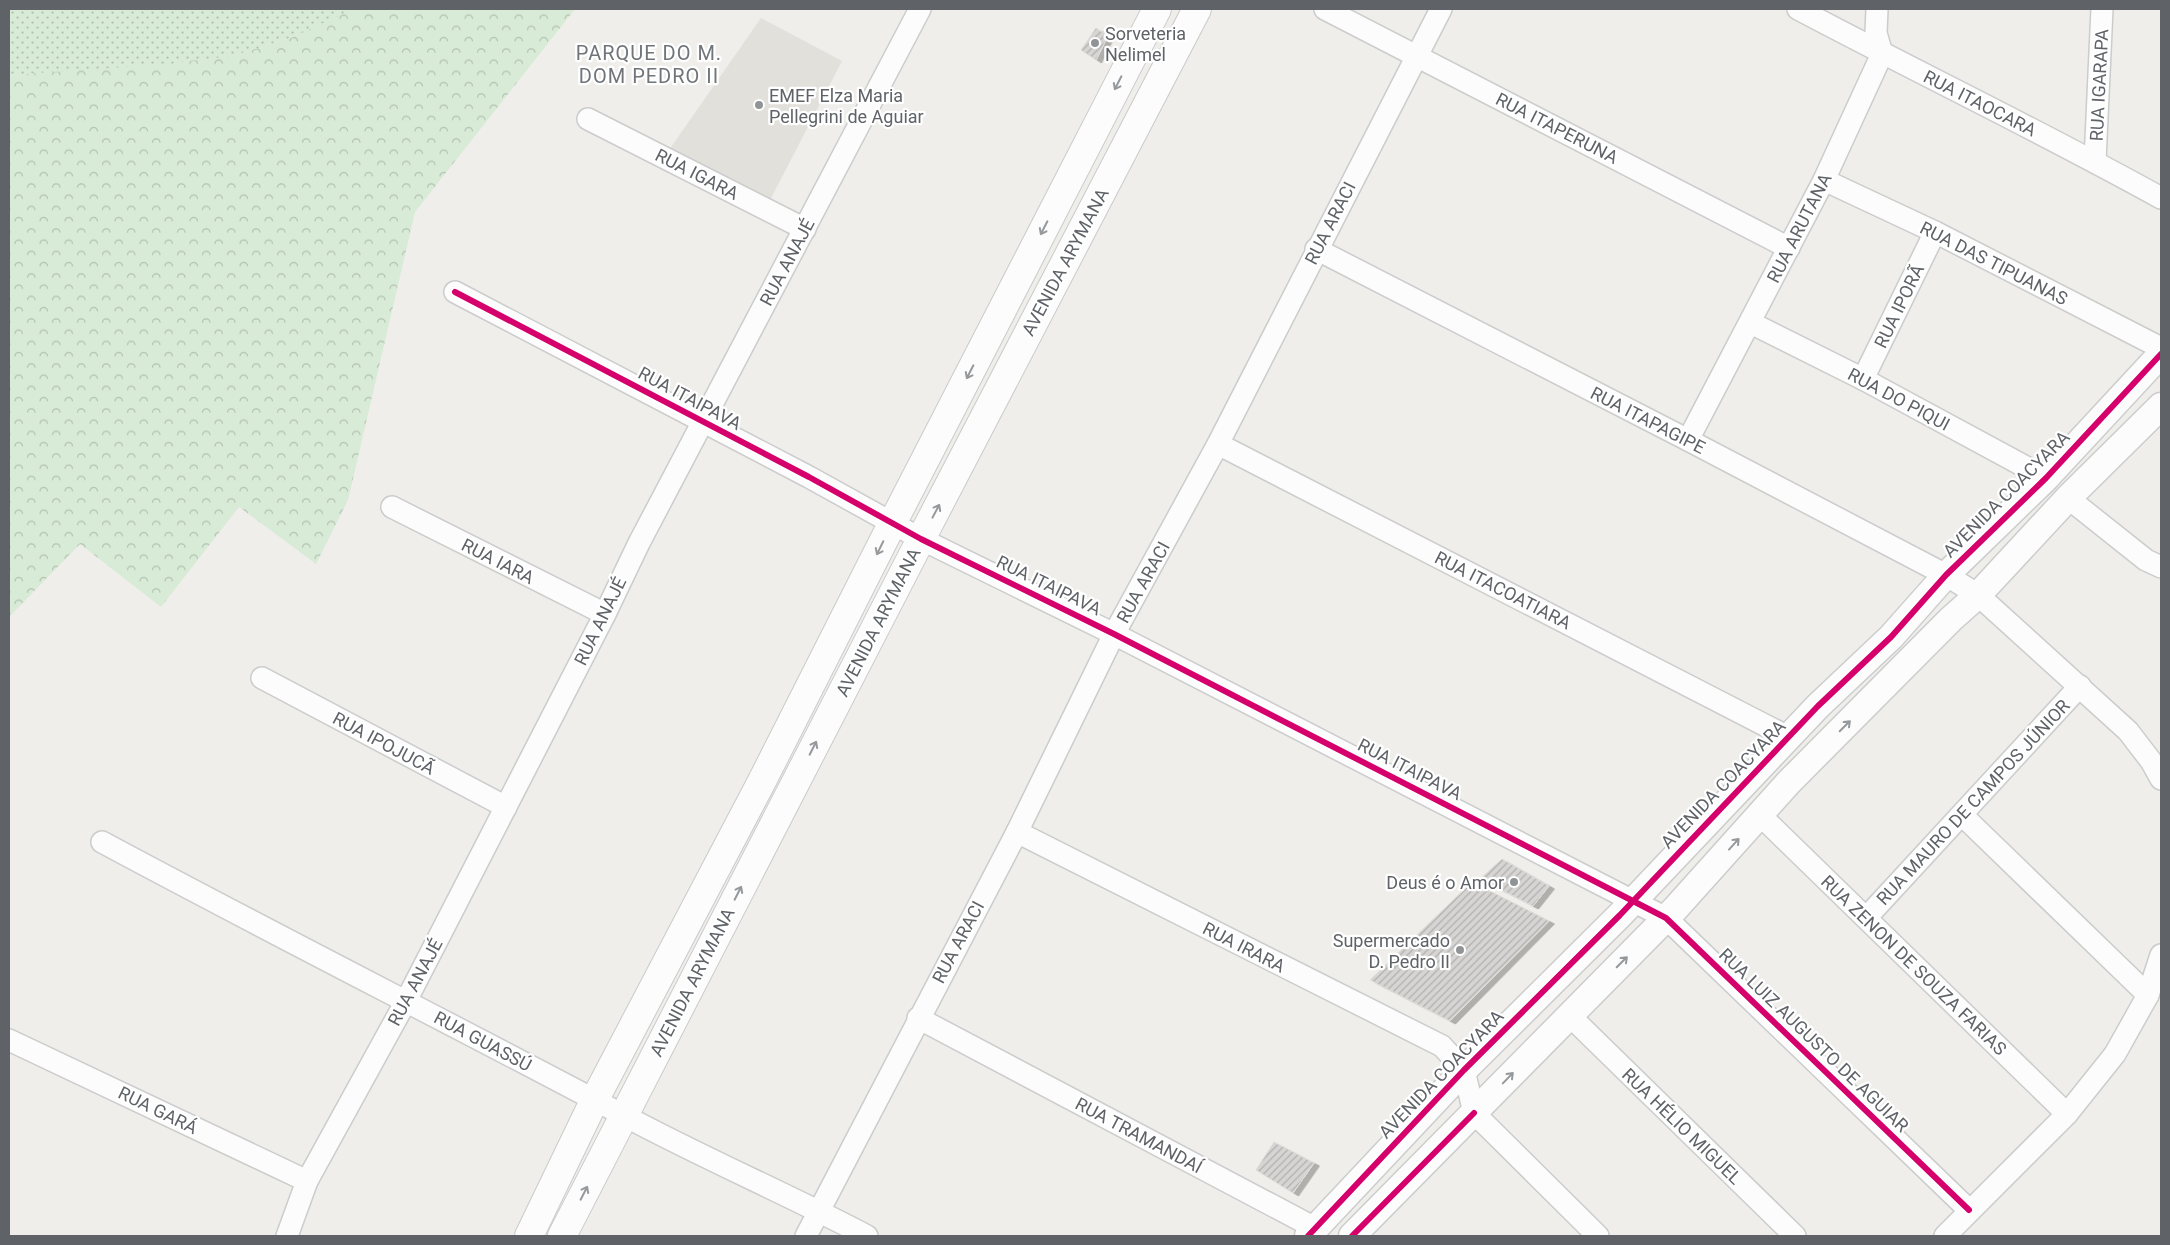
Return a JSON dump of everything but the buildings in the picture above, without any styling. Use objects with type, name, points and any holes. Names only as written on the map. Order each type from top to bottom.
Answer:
[{"type":"main road","name":"AVENIDA ARYMANA","points":[[529,1236],[595,1099],[762,781],[1156,9]]},
{"type":"main road","name":"AVENIDA ARYMANA","points":[[562,1236],[921,539],[1197,9]]},
{"type":"street","name":"RUA ANAJÉ","points":[[286,1236],[307,1182],[406,1001],[702,421],[920,9]]},
{"type":"street","name":"RUA ITAPERUNA","points":[[1325,9],[1418,55],[1789,248]]},
{"type":"street","name":"RUA ARACI","points":[[806,1236],[918,1018],[1017,832],[1114,634],[1218,444],[1316,249],[1441,9]]},
{"type":"street","name":"RUA ITAOCARA","points":[[1798,9],[1882,54],[2095,161],[2161,198]]},
{"type":"street","points":[[1877,9],[1876,34],[1882,54]]},
{"type":"street","name":"RUA IGARAPA","points":[[2095,161],[2102,9]]},
{"type":"street","name":"RUA ARUTANA","points":[[1688,440],[1824,180],[1882,54]]},
{"type":"street","name":"RUA IGARA","points":[[588,119],[805,229]]},
{"type":"street","name":"RUA DAS TIPUANAS","points":[[1824,180],[1935,232],[2161,348]]},
{"type":"street","name":"RUA IPORÃ","points":[[1863,379],[1935,232]]},
{"type":"street","name":"RUA ITAPAGIPE","points":[[1316,249],[1688,440],[1946,575],[1978,595],[2128,731],[2151,761],[2161,780]]},
{"type":"street","name":"RUA ITAIPAVA","points":[[455,292],[893,522],[921,539],[1114,634],[1632,901]]},
{"type":"street","name":"RUA DO PIQUI","points":[[1750,322],[1863,379],[2046,478]]},
{"type":"street","name":"AVENIDA COACYARA","points":[[1312,1232],[1464,1070],[1620,916],[1632,901],[1818,706],[1891,637],[1946,575],[2046,478],[2161,354]]},
{"type":"street","points":[[1312,1232],[1367,1232],[1474,1113],[1666,918],[1790,782],[1978,595],[2068,498],[2161,406]]},
{"type":"street","name":"RUA ITACOATIARA","points":[[1218,444],[1788,737]]},
{"type":"street","points":[[2068,498],[2146,560],[2161,567]]},
{"type":"street","name":"RUA IARA","points":[[392,507],[605,614]]},
{"type":"street","name":"RUA IPOJUCÃ","points":[[262,678],[506,807]]},
{"type":"street","name":"RUA MAURO DE CAMPOS JÚNIOR","points":[[1866,918],[2080,686]]},
{"type":"street","name":"RUA ZENON DE SOUZA FARIAS","points":[[1760,815],[2067,1114]]},
{"type":"street","points":[[1962,815],[2148,995]]},
{"type":"street","name":"RUA IRARA","points":[[1017,832],[1442,1046],[1464,1070]]},
{"type":"street","name":"RUA GUASSÚ","points":[[102,842],[288,942],[406,1001],[623,1115],[867,1236]]},
{"type":"street","name":"RUA LUIZ AUGUSTO DE AGUIAR","points":[[1632,901],[1666,918],[1970,1210]]},
{"type":"street","points":[[1945,1236],[2067,1114],[2115,1054],[2148,995],[2161,954]]},
{"type":"street","name":"RUA HÉLIO MIGUEL","points":[[1569,1015],[1795,1236]]},
{"type":"street","name":"RUA TRAMANDAÍ","points":[[918,1018],[1312,1232]]},
{"type":"street","name":"RUA GARÁ","points":[[9,1040],[307,1182]]},
{"type":"street","points":[[1464,1070],[1474,1113],[1598,1236]]},
{"type":"shaded area","name":"EMEF Elza Maria Pellegrini de Aguiar","points":[[761,18],[842,61],[767,206],[669,150]]},
{"type":"green space","points":[[9,9],[348,9],[347,12],[293,37],[232,56],[154,65],[23,74],[9,77]]},
{"type":"green space","points":[[350,9],[575,9],[415,212],[348,500],[316,564],[239,507],[161,607],[80,544],[9,617],[9,77],[23,74],[232,56],[293,37]]},
{"type":"cycle path","points":[[455,292],[809,477],[921,539],[1114,634],[1666,918],[1969,1210]]},
{"type":"cycle path","points":[[1308,1236],[1464,1070],[1620,915],[1818,706],[1891,637],[1946,575],[2046,478],[2161,354]]},
{"type":"cycle path","points":[[1352,1236],[1474,1113]]},
{"type":"place","name":"Sorveteria Nelimel","points":[[1095,43]]},
{"type":"place","name":"EMEF Elza Maria Pellegrini de Aguiar","points":[[759,105]]},
{"type":"place","name":"Deus é o Amor","points":[[1514,882]]},
{"type":"place","name":"Supermercado D. Pedro II","points":[[1460,950]]},
{"type":"district","name":"PARQUE DO M. DOM PEDRO II","points":[[649,64]]}]
